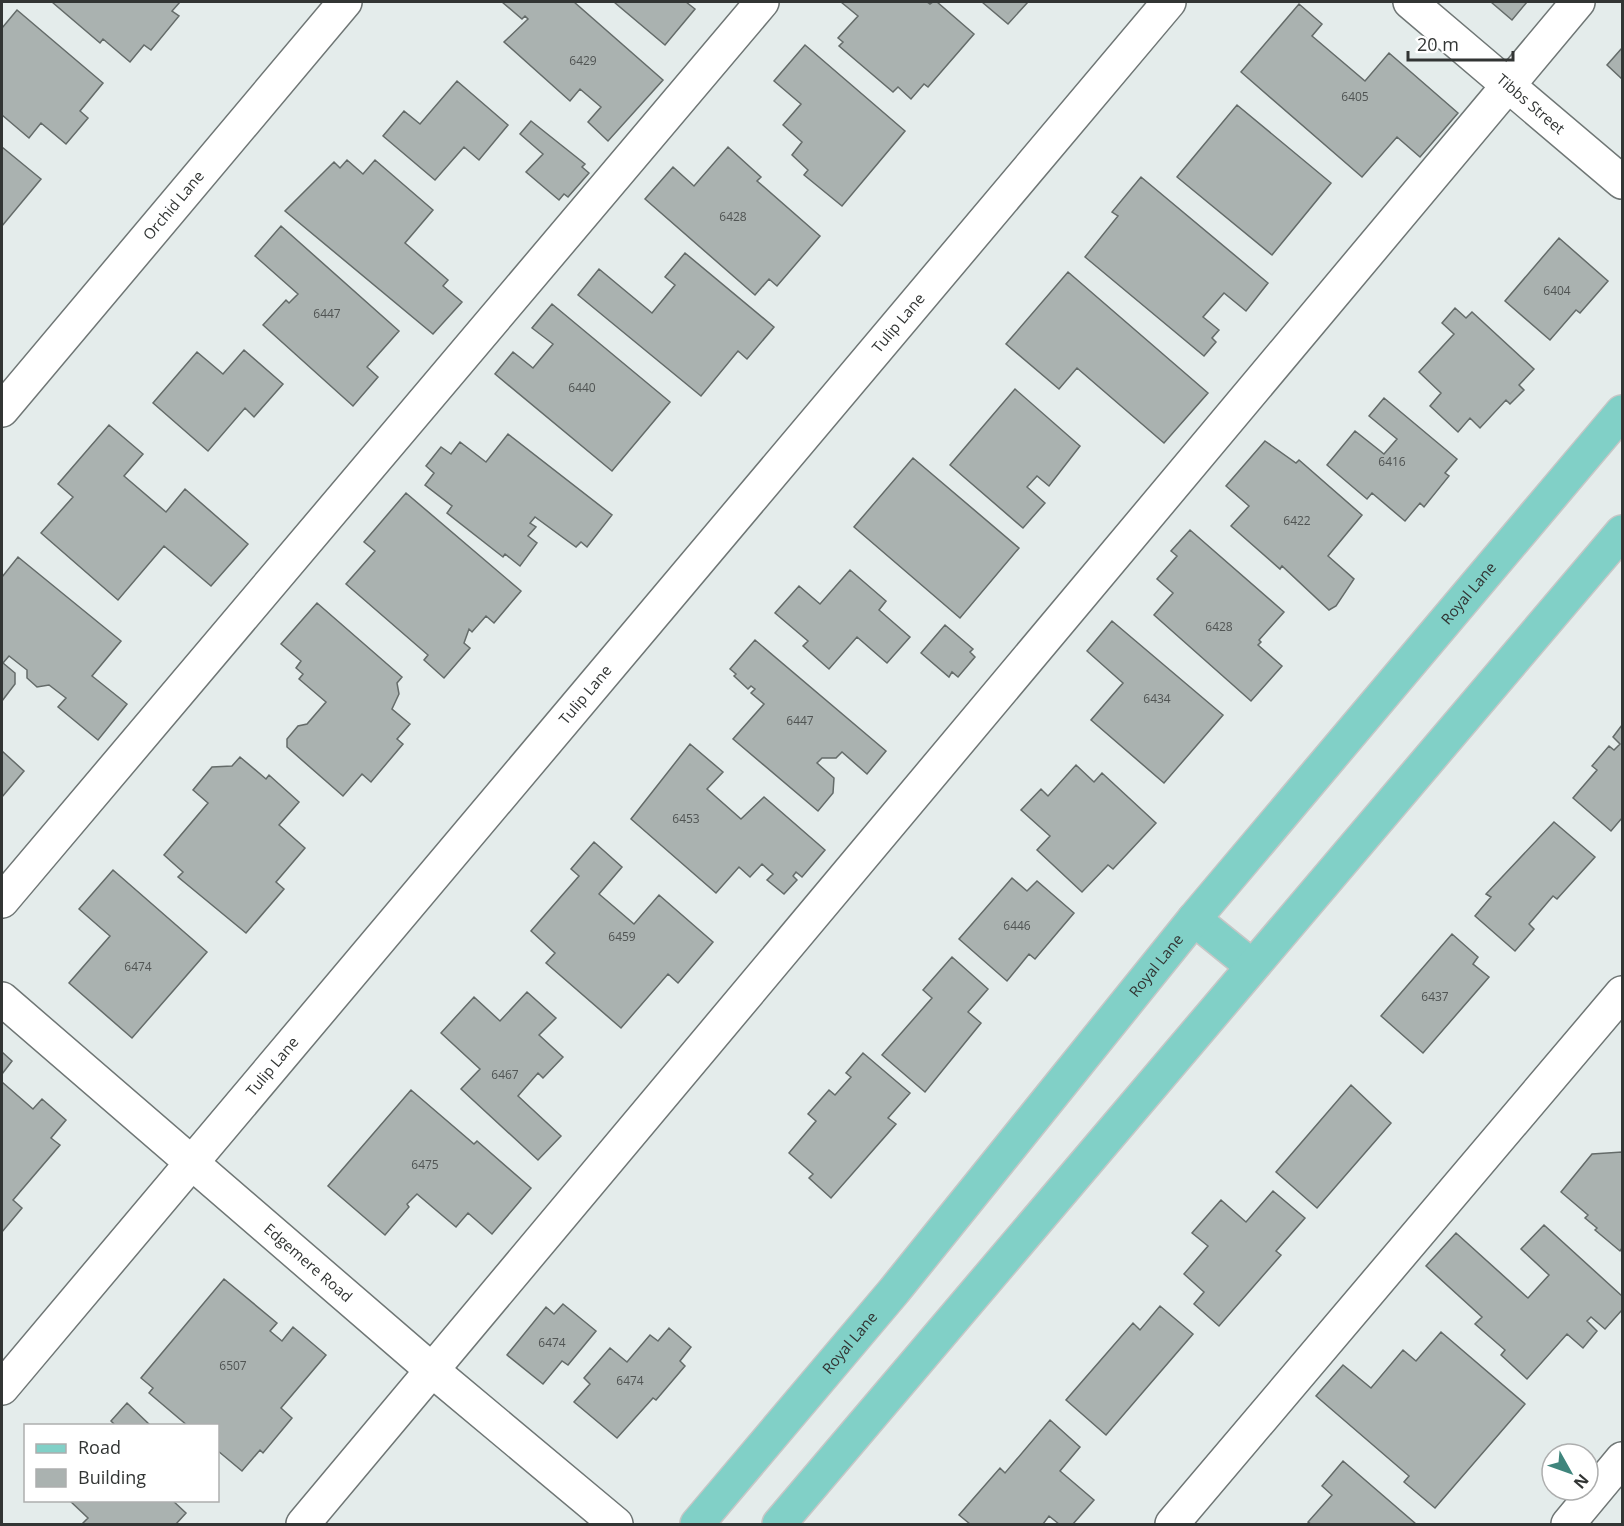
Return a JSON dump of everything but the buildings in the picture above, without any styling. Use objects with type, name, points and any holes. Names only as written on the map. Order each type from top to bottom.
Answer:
[{"type":"main road","name":"Royal Lane","points":[[697,1524],[894,1291],[1194,919],[1623,412]]},
{"type":"main road","points":[[779,1524],[1623,532]]},
{"type":"main road","points":[[1194,919],[1252,966]]},
{"type":"street","name":"Orchid Lane","points":[[2,410],[345,2]]},
{"type":"street","points":[[2,901],[762,2]]},
{"type":"street","name":"Tulip Lane","points":[[2,1388],[1169,2]]},
{"type":"street","name":"Tibbs Street","points":[[1410,2],[1623,182]]},
{"type":"street","points":[[303,1524],[1578,2]]},
{"type":"street","points":[[1172,1524],[1623,993]]},
{"type":"street","name":"Edgemere Road","points":[[2,999],[433,1371],[616,1524]]},
{"type":"street","points":[[1568,1524],[1623,1459]]}]
